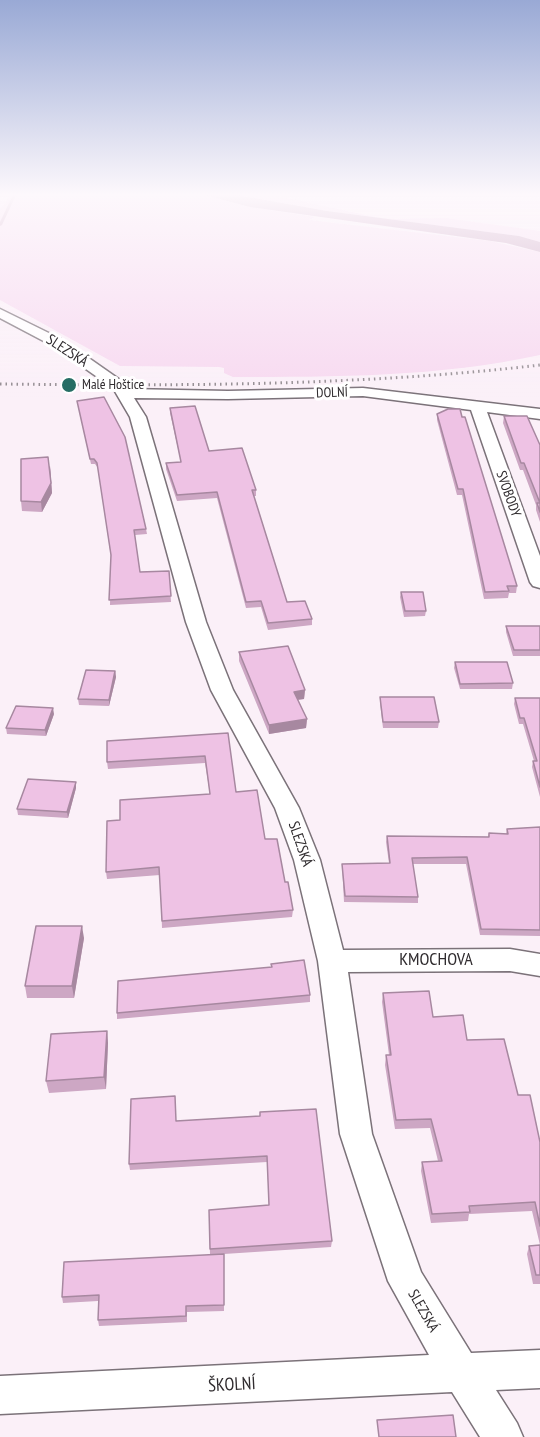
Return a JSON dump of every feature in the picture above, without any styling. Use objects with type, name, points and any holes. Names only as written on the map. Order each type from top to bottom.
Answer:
[{"type":"street","name":"SLEZSKÁ","points":[[0,313],[58,343],[118,385],[138,417],[207,655],[222,690],[287,808],[307,860],[332,961],[356,1134],[406,1281],[430,1325],[503,1437]]},
{"type":"street","name":"DOLNÍ","points":[[123,393],[262,395],[363,392],[540,414]]},
{"type":"street","name":"SVOBODY","points":[[477,406],[540,582]]},
{"type":"street","name":"KMOCHOVA","points":[[332,961],[510,960],[540,964]]},
{"type":"street","name":"ŠKOLNÍ","points":[[0,1395],[463,1375],[540,1369]]},
{"type":"shaded area","points":[[0,262],[540,262],[540,355],[464,368],[348,376],[233,377],[224,373],[224,368],[219,367],[120,366],[0,300]]},
{"type":"building","points":[[104,397],[125,437],[146,529],[134,530],[140,572],[169,571],[171,596],[109,600],[111,555],[97,463],[94,459],[90,459],[77,401]]},
{"type":"building","points":[[195,406],[209,451],[242,448],[256,490],[252,490],[287,602],[305,601],[312,619],[268,623],[261,601],[246,602],[217,492],[177,495],[166,463],[181,462],[170,408]]},
{"type":"building","points":[[448,409],[460,409],[462,417],[465,417],[517,586],[507,586],[509,591],[485,592],[463,489],[458,489],[437,414]]},
{"type":"building","points":[[504,416],[527,416],[540,445],[540,503],[524,463],[521,463]]},
{"type":"building","points":[[48,457],[51,483],[41,502],[21,501],[21,459]]},
{"type":"building","points":[[401,592],[423,592],[426,611],[405,611]]},
{"type":"building","points":[[506,626],[540,626],[540,650],[514,650]]},
{"type":"building","points":[[288,646],[305,690],[294,692],[307,719],[269,725],[239,652]]},
{"type":"building","points":[[455,662],[507,662],[513,683],[460,684]]},
{"type":"building","points":[[86,670],[115,671],[109,700],[78,699]]},
{"type":"building","points":[[380,697],[434,697],[439,722],[383,722]]},
{"type":"building","points":[[515,698],[540,698],[540,787],[533,761],[537,761],[524,718],[520,718]]},
{"type":"building","points":[[16,706],[53,708],[45,730],[6,728]]},
{"type":"building","points":[[228,733],[236,792],[257,790],[265,839],[277,839],[293,910],[162,921],[159,867],[106,872],[107,821],[120,820],[120,800],[210,794],[205,756],[107,762],[107,741]]},
{"type":"building","points":[[28,779],[76,782],[67,812],[17,809]]},
{"type":"building","points":[[540,827],[540,930],[481,929],[467,857],[412,858],[418,897],[345,896],[342,864],[390,863],[387,836],[489,837],[489,833],[508,834],[507,829]]},
{"type":"building","points":[[36,926],[82,926],[72,986],[25,986]]},
{"type":"building","points":[[304,960],[310,995],[117,1013],[118,981],[272,967],[271,964]]},
{"type":"building","points":[[429,991],[433,1017],[463,1015],[467,1040],[504,1039],[518,1095],[530,1095],[540,1142],[540,1226],[535,1202],[469,1206],[470,1212],[432,1214],[422,1162],[442,1161],[431,1119],[396,1120],[386,1055],[391,1055],[383,993]]},
{"type":"building","points":[[107,1031],[104,1077],[46,1081],[51,1034]]},
{"type":"building","points":[[175,1096],[176,1121],[260,1116],[260,1112],[316,1109],[332,1241],[210,1249],[209,1210],[269,1205],[267,1156],[129,1164],[131,1099]]},
{"type":"building","points":[[540,1245],[540,1275],[536,1275],[529,1246]]},
{"type":"building","points":[[224,1254],[224,1305],[186,1306],[186,1316],[98,1320],[99,1295],[62,1297],[64,1262]]},
{"type":"building","points":[[453,1415],[456,1437],[379,1437],[377,1420]]},
{"type":"railway","points":[[0,384],[135,385],[338,381],[540,365]]},
{"type":"place","name":"Malé Hoštice","points":[[69,385]]}]
